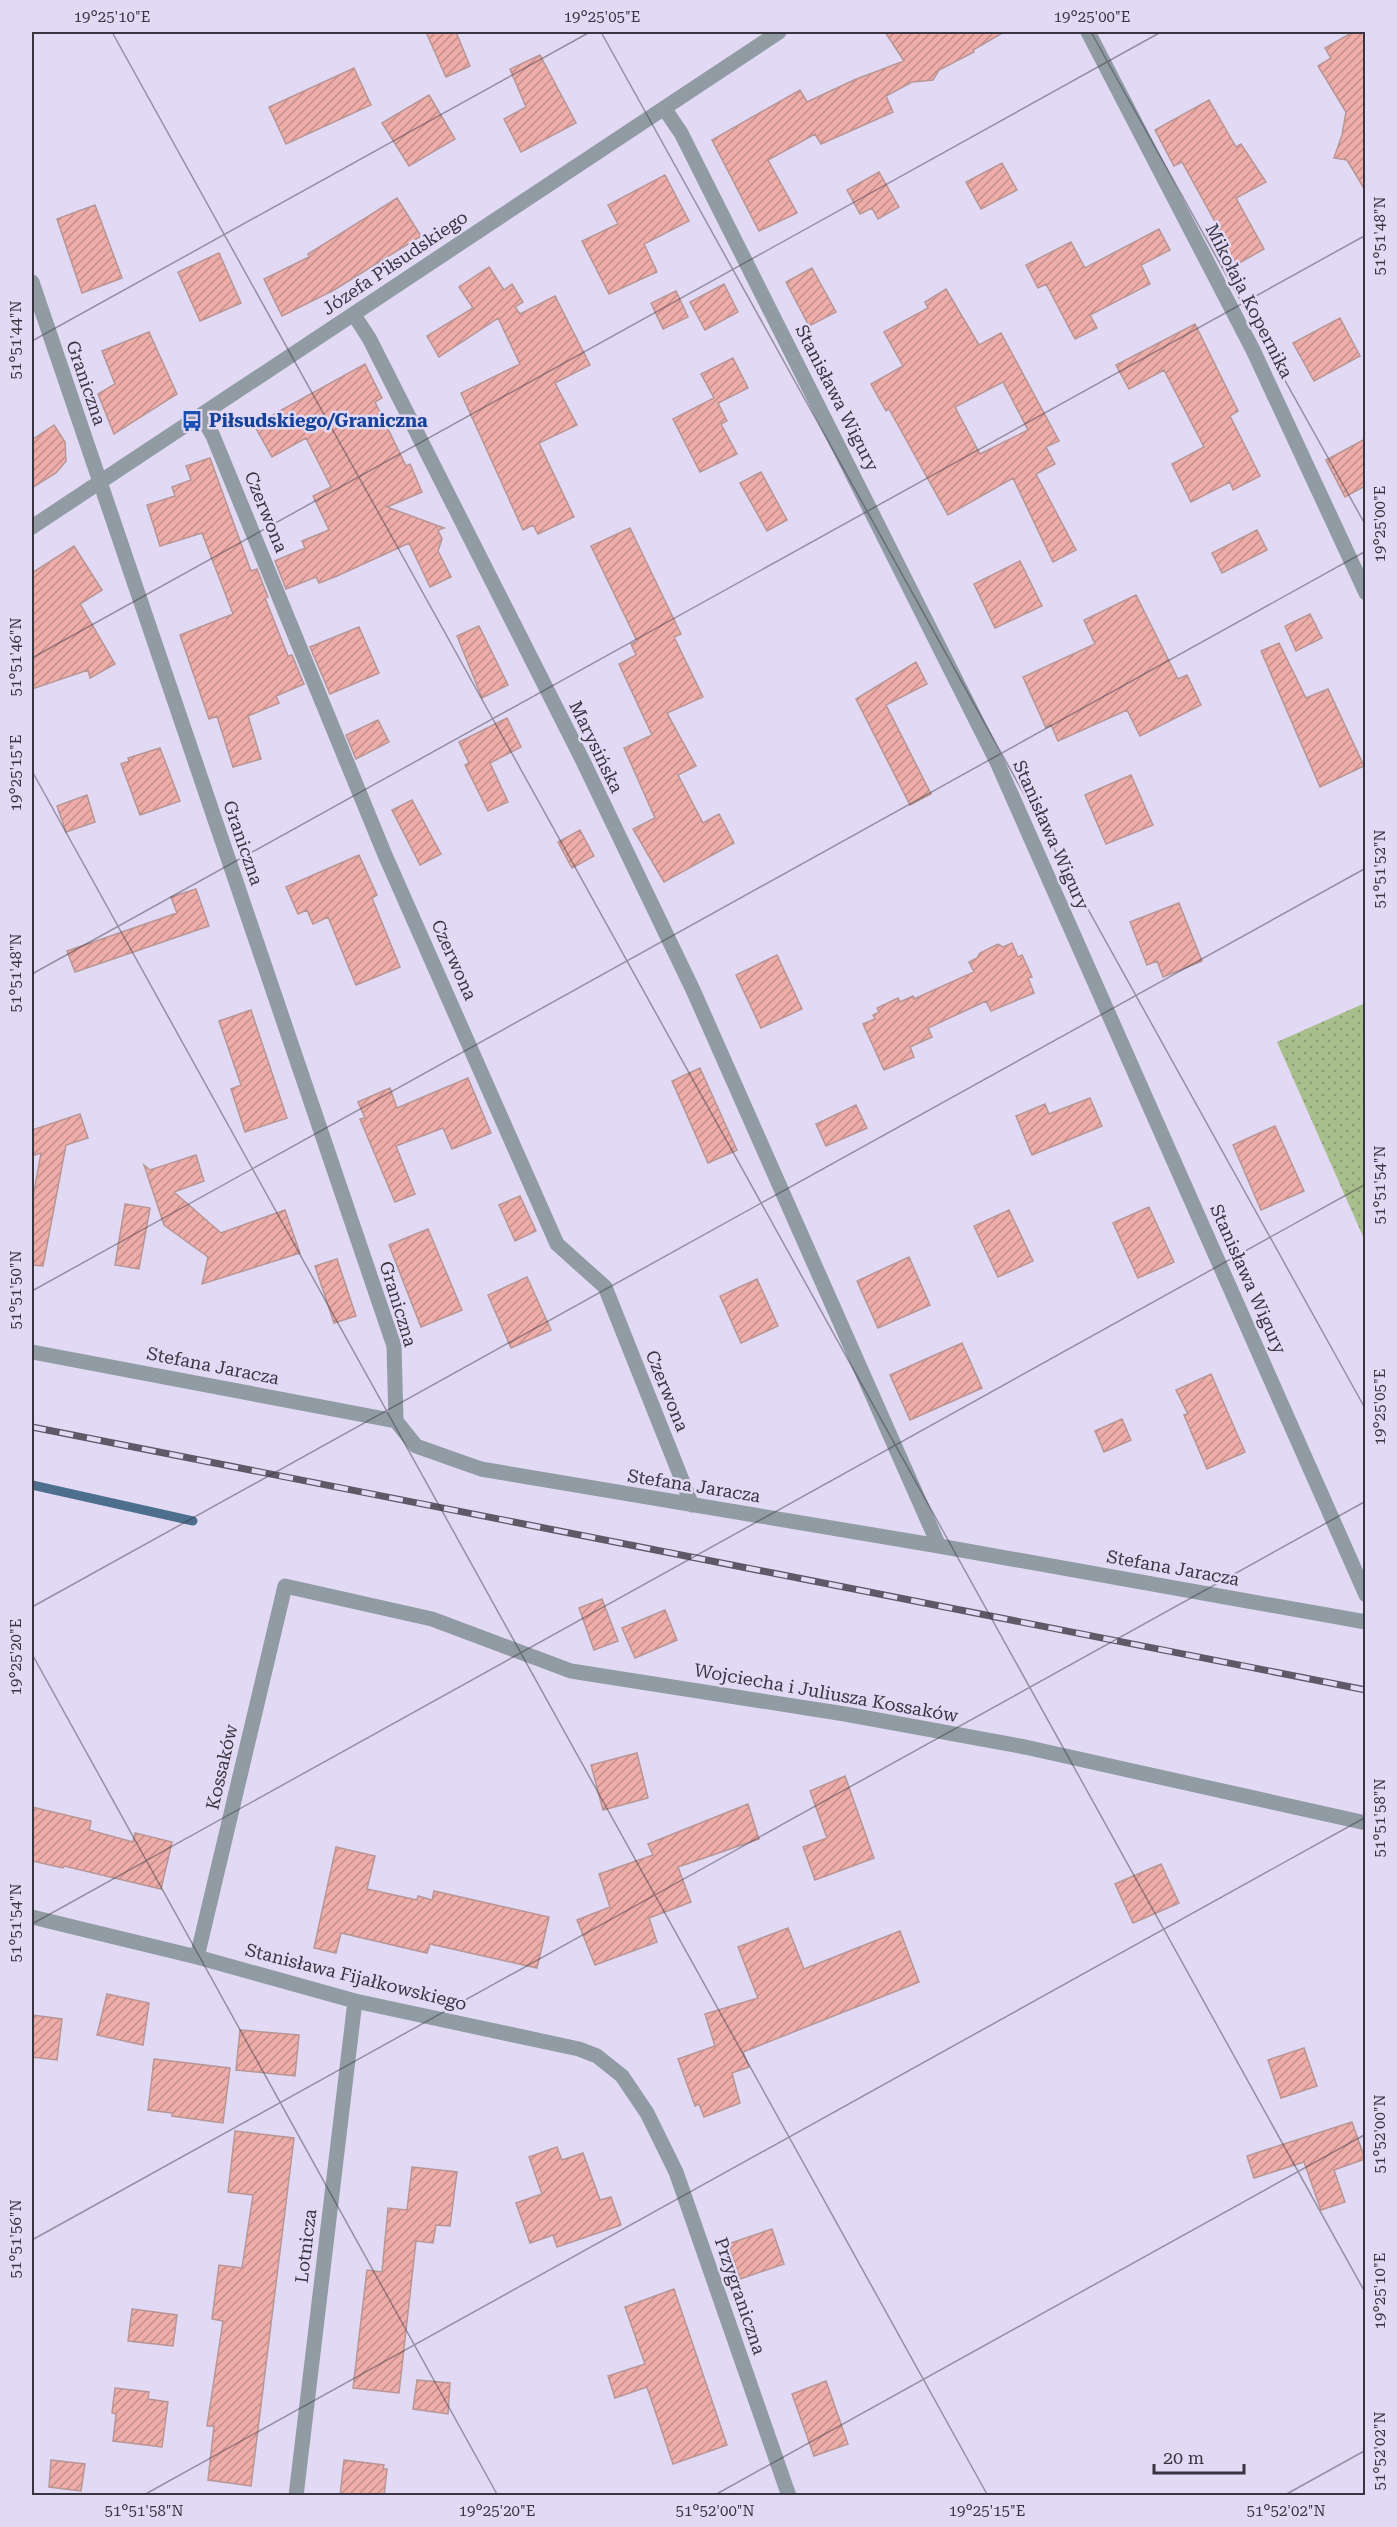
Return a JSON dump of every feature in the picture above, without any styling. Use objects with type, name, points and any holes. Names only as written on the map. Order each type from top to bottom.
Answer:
[{"type":"street","name":"Józefa Piłsudskiego","points":[[32,527],[779,32]]},
{"type":"street","name":"Mikołaja Kopernika","points":[[1088,32],[1253,350],[1365,593]]},
{"type":"street","name":"Stanisława Wigury","points":[[664,108],[692,154],[998,762],[1365,1595]]},
{"type":"street","name":"Graniczna","points":[[32,282],[394,1346],[396,1421]]},
{"type":"street","name":"Marysińska","points":[[354,315],[369,338],[582,759],[693,990],[939,1546]]},
{"type":"street","name":"Czerwona","points":[[201,415],[213,436],[385,855],[558,1244],[605,1287],[692,1505]]},
{"type":"street","name":"Stefana Jaracza","points":[[32,1352],[396,1421],[416,1446],[482,1469],[939,1546],[1365,1622]]},
{"type":"street","name":"Wojciecha i Juliusza Kossaków","points":[[285,1586],[432,1619],[571,1671],[845,1714],[1025,1747],[1365,1823]]},
{"type":"street","name":"Kossaków","points":[[198,1957],[285,1586]]},
{"type":"street","name":"Stanisława Fijałkowskiego","points":[[32,1917],[198,1957],[355,2001],[579,2049],[597,2056],[617,2070],[647,2113]]},
{"type":"street","name":"Lotnicza","points":[[296,2496],[355,2001]]},
{"type":"street","name":"Przygraniczna","points":[[647,2113],[676,2172],[789,2496]]},
{"type":"green space","points":[[1365,1003],[1365,1241],[1277,1042]]},
{"type":"building","points":[[426,32],[456,32],[470,66],[446,77]]},
{"type":"building","points":[[885,32],[1004,32],[973,50],[974,52],[939,70],[933,80],[912,82],[886,96],[893,112],[821,144],[815,134],[768,160],[797,213],[759,231],[712,140],[800,90],[807,102],[854,80],[904,61]]},
{"type":"building","points":[[1353,32],[1365,32],[1365,190],[1347,160],[1334,158],[1342,135],[1346,112],[1318,66],[1331,58],[1325,48]]},
{"type":"building","points":[[540,55],[576,123],[521,152],[504,119],[526,107],[510,69]]},
{"type":"building","points":[[354,68],[371,105],[286,144],[269,107]]},
{"type":"building","points":[[429,95],[455,139],[409,166],[382,123]]},
{"type":"building","points":[[1209,100],[1236,147],[1241,144],[1266,182],[1236,198],[1264,249],[1225,271],[1207,236],[1219,229],[1182,162],[1174,166],[1155,130]]},
{"type":"building","points":[[1002,163],[1017,190],[981,209],[966,182]]},
{"type":"building","points":[[879,172],[899,207],[878,219],[872,208],[860,214],[847,190]]},
{"type":"building","points":[[665,175],[689,221],[644,244],[657,272],[609,294],[582,241],[618,224],[608,205]]},
{"type":"building","points":[[397,198],[421,236],[334,290],[282,316],[264,279],[309,257],[308,254]]},
{"type":"building","points":[[95,205],[122,278],[82,293],[57,219]]},
{"type":"building","points":[[1159,229],[1170,250],[1141,265],[1150,284],[1090,315],[1097,328],[1075,339],[1046,284],[1038,288],[1026,265],[1071,242],[1085,268]]},
{"type":"building","points":[[219,253],[241,303],[200,321],[178,272]]},
{"type":"building","points":[[489,267],[504,290],[512,284],[523,302],[515,307],[520,314],[555,296],[590,365],[555,383],[577,425],[539,443],[574,517],[538,534],[533,525],[523,530],[461,393],[520,364],[498,318],[439,357],[427,336],[473,308],[459,287]]},
{"type":"building","points":[[812,268],[836,312],[809,326],[786,282]]},
{"type":"building","points":[[724,284],[738,312],[705,330],[690,302]]},
{"type":"building","points":[[946,289],[979,345],[1001,333],[1059,441],[1046,447],[1055,464],[1036,474],[1076,550],[1053,562],[1013,478],[948,515],[889,409],[886,411],[871,384],[903,366],[884,332],[928,308],[925,302]],"holes":[[[1003,382],[1028,430],[980,454],[955,407]]]},
{"type":"building","points":[[676,291],[688,317],[663,329],[651,303]]},
{"type":"building","points":[[1340,318],[1360,356],[1314,381],[1293,343]]},
{"type":"building","points":[[1195,324],[1238,411],[1230,416],[1260,476],[1233,490],[1230,482],[1191,502],[1172,464],[1204,447],[1164,370],[1129,389],[1116,365]]},
{"type":"building","points":[[149,332],[177,394],[114,434],[98,394],[115,384],[102,351]]},
{"type":"building","points":[[733,358],[748,388],[718,403],[727,421],[721,424],[737,454],[700,472],[673,419],[714,398],[701,374]]},
{"type":"building","points":[[365,364],[382,398],[375,402],[406,466],[410,464],[422,492],[387,507],[444,528],[438,530],[442,539],[438,551],[451,577],[430,587],[409,543],[319,583],[316,577],[286,589],[275,561],[305,548],[302,541],[329,530],[313,496],[331,487],[306,438],[272,457],[254,425]]},
{"type":"building","points":[[54,425],[65,442],[66,461],[56,473],[32,488],[32,440]]},
{"type":"building","points":[[1365,439],[1365,486],[1345,497],[1326,460]]},
{"type":"building","points":[[210,458],[251,571],[257,569],[268,597],[265,598],[288,656],[292,655],[304,684],[276,696],[279,703],[248,716],[261,759],[233,767],[217,716],[209,719],[180,635],[233,614],[202,533],[160,546],[147,505],[175,496],[172,487],[191,480],[186,466]]},
{"type":"building","points":[[761,472],[787,520],[767,531],[740,483]]},
{"type":"building","points":[[630,528],[681,634],[674,637],[703,697],[667,713],[696,766],[678,775],[703,823],[719,814],[734,843],[664,882],[633,829],[655,818],[624,748],[652,735],[619,664],[636,655],[631,644],[637,641],[591,546]]},
{"type":"building","points":[[1257,530],[1267,550],[1222,573],[1212,553]]},
{"type":"building","points":[[74,546],[102,590],[80,604],[115,664],[90,678],[88,670],[32,689],[32,573]]},
{"type":"building","points":[[1020,561],[1042,606],[995,628],[974,584]]},
{"type":"building","points":[[1136,595],[1178,679],[1187,675],[1201,705],[1140,736],[1127,710],[1058,741],[1051,725],[1046,728],[1023,677],[1095,644],[1084,620]]},
{"type":"building","points":[[1310,614],[1322,638],[1296,651],[1285,626]]},
{"type":"building","points":[[479,626],[508,685],[482,698],[457,636]]},
{"type":"building","points":[[359,627],[379,673],[330,694],[310,647]]},
{"type":"building","points":[[1279,643],[1306,698],[1328,689],[1364,766],[1320,787],[1261,651]]},
{"type":"building","points":[[916,662],[927,684],[886,705],[931,794],[910,805],[856,699]]},
{"type":"building","points":[[507,718],[521,747],[490,763],[508,802],[488,811],[465,765],[469,763],[459,742]]},
{"type":"building","points":[[378,720],[389,742],[356,759],[346,735]]},
{"type":"building","points":[[160,748],[180,801],[140,815],[121,764],[129,761],[128,758]]},
{"type":"building","points":[[1131,775],[1153,825],[1106,844],[1085,795]]},
{"type":"building","points":[[87,795],[95,822],[66,832],[57,806]]},
{"type":"building","points":[[412,800],[441,854],[420,865],[392,810]]},
{"type":"building","points":[[580,830],[594,856],[572,868],[558,842]]},
{"type":"building","points":[[359,855],[377,895],[372,898],[400,967],[356,985],[328,917],[313,924],[307,910],[298,914],[286,887]]},
{"type":"building","points":[[196,889],[209,926],[75,972],[67,951],[177,913],[171,897]]},
{"type":"building","points":[[1179,903],[1202,961],[1163,977],[1157,961],[1147,965],[1130,922]]},
{"type":"building","points":[[1012,943],[1018,957],[1022,955],[1032,977],[1028,978],[1034,993],[991,1011],[986,1001],[928,1028],[932,1037],[910,1047],[914,1057],[884,1070],[863,1024],[875,1019],[873,1015],[879,1012],[877,1008],[898,998],[900,1002],[913,996],[914,999],[974,972],[969,962],[977,958],[980,953],[998,944],[1003,947]]},
{"type":"building","points":[[777,955],[802,1009],[761,1028],[736,975]]},
{"type":"building","points":[[251,1010],[287,1118],[245,1132],[231,1089],[241,1085],[219,1021]]},
{"type":"building","points":[[700,1068],[737,1150],[708,1163],[672,1081]]},
{"type":"building","points":[[468,1078],[491,1133],[452,1149],[443,1128],[396,1146],[415,1194],[395,1202],[360,1119],[365,1118],[358,1102],[390,1088],[397,1108]]},
{"type":"building","points":[[1090,1098],[1102,1126],[1032,1155],[1016,1116],[1045,1104],[1049,1114]]},
{"type":"building","points":[[856,1105],[867,1128],[826,1146],[816,1124]]},
{"type":"building","points":[[80,1114],[88,1138],[66,1145],[43,1266],[32,1265],[32,1203],[41,1153],[32,1156],[32,1130]]},
{"type":"building","points":[[1275,1126],[1304,1191],[1261,1210],[1233,1145]]},
{"type":"building","points":[[196,1155],[204,1181],[174,1192],[221,1233],[285,1210],[300,1253],[202,1284],[208,1257],[164,1225],[144,1165],[150,1170]]},
{"type":"building","points":[[520,1196],[536,1231],[515,1241],[499,1205]]},
{"type":"building","points":[[125,1204],[150,1208],[139,1269],[115,1265]]},
{"type":"building","points":[[1149,1207],[1174,1262],[1138,1278],[1113,1223]]},
{"type":"building","points":[[1009,1210],[1033,1261],[998,1277],[974,1226]]},
{"type":"building","points":[[428,1229],[462,1310],[421,1327],[389,1245]]},
{"type":"building","points":[[909,1257],[930,1305],[878,1328],[857,1281]]},
{"type":"building","points":[[337,1259],[356,1316],[334,1323],[315,1266]]},
{"type":"building","points":[[527,1277],[551,1330],[511,1348],[488,1295]]},
{"type":"building","points":[[757,1279],[778,1326],[741,1343],[720,1296]]},
{"type":"building","points":[[962,1343],[982,1388],[910,1420],[890,1375]]},
{"type":"building","points":[[1211,1374],[1245,1452],[1207,1469],[1184,1415],[1188,1414],[1176,1390]]},
{"type":"building","points":[[1122,1419],[1131,1440],[1104,1452],[1095,1431]]},
{"type":"building","points":[[602,1599],[618,1641],[594,1650],[579,1608]]},
{"type":"building","points":[[665,1610],[677,1640],[635,1658],[622,1628]]},
{"type":"building","points":[[637,1753],[648,1798],[603,1810],[591,1765]]},
{"type":"building","points":[[845,1776],[874,1858],[815,1880],[803,1847],[827,1838],[810,1791]]},
{"type":"building","points":[[748,1804],[759,1839],[678,1867],[691,1902],[649,1918],[657,1942],[595,1965],[577,1920],[610,1907],[599,1874],[653,1855],[648,1844]]},
{"type":"building","points":[[32,1807],[91,1821],[89,1830],[133,1842],[135,1833],[172,1842],[161,1889],[64,1866],[63,1868],[32,1861]]},
{"type":"building","points":[[336,1847],[375,1856],[367,1889],[417,1900],[418,1896],[432,1900],[434,1891],[549,1917],[537,1968],[430,1944],[427,1953],[341,1933],[336,1953],[314,1948]]},
{"type":"building","points":[[1161,1864],[1179,1903],[1133,1923],[1115,1884]]},
{"type":"building","points":[[788,1928],[804,1969],[900,1931],[919,1982],[743,2052],[749,2067],[732,2073],[740,2103],[704,2117],[699,2104],[695,2106],[678,2059],[715,2046],[705,2014],[758,1998],[738,1947]]},
{"type":"building","points":[[107,1994],[149,2003],[143,2045],[97,2035]]},
{"type":"building","points":[[32,2015],[62,2019],[57,2060],[32,2057]]},
{"type":"building","points":[[240,2030],[299,2035],[295,2076],[236,2070]]},
{"type":"building","points":[[1304,2048],[1317,2086],[1281,2098],[1268,2060]]},
{"type":"building","points":[[154,2059],[230,2068],[223,2123],[172,2116],[172,2113],[148,2110]]},
{"type":"building","points":[[1352,2122],[1365,2159],[1334,2170],[1345,2202],[1321,2210],[1304,2162],[1254,2178],[1247,2156]]},
{"type":"building","points":[[235,2131],[294,2138],[251,2486],[208,2480],[214,2426],[207,2426],[223,2321],[212,2319],[219,2265],[242,2268],[253,2195],[228,2192]]},
{"type":"building","points":[[557,2147],[562,2160],[583,2153],[600,2200],[611,2197],[621,2225],[557,2247],[553,2235],[530,2243],[516,2203],[542,2194],[529,2157]]},
{"type":"building","points":[[412,2167],[457,2172],[450,2226],[436,2225],[433,2243],[416,2241],[399,2393],[353,2388],[367,2270],[382,2272],[388,2208],[407,2210]]},
{"type":"building","points":[[772,2229],[784,2264],[740,2279],[728,2244]]},
{"type":"building","points":[[674,2289],[727,2445],[673,2464],[647,2387],[615,2398],[608,2376],[645,2364],[625,2307]]},
{"type":"building","points":[[132,2309],[177,2315],[173,2346],[128,2341]]},
{"type":"building","points":[[417,2380],[450,2383],[448,2414],[413,2409]]},
{"type":"building","points":[[826,2381],[848,2444],[814,2456],[792,2394]]},
{"type":"building","points":[[115,2388],[149,2392],[148,2399],[168,2402],[162,2447],[113,2441],[116,2414],[112,2413]]},
{"type":"building","points":[[51,2460],[85,2464],[81,2491],[49,2487]]},
{"type":"building","points":[[344,2460],[384,2465],[383,2469],[387,2469],[384,2496],[340,2496]]},
{"type":"waterway","points":[[32,1485],[193,1521]]},
{"type":"railway","points":[[32,1427],[1366,1690]]},
{"type":"place","name":"Piłsudskiego/Graniczna","points":[[192,421]]}]
